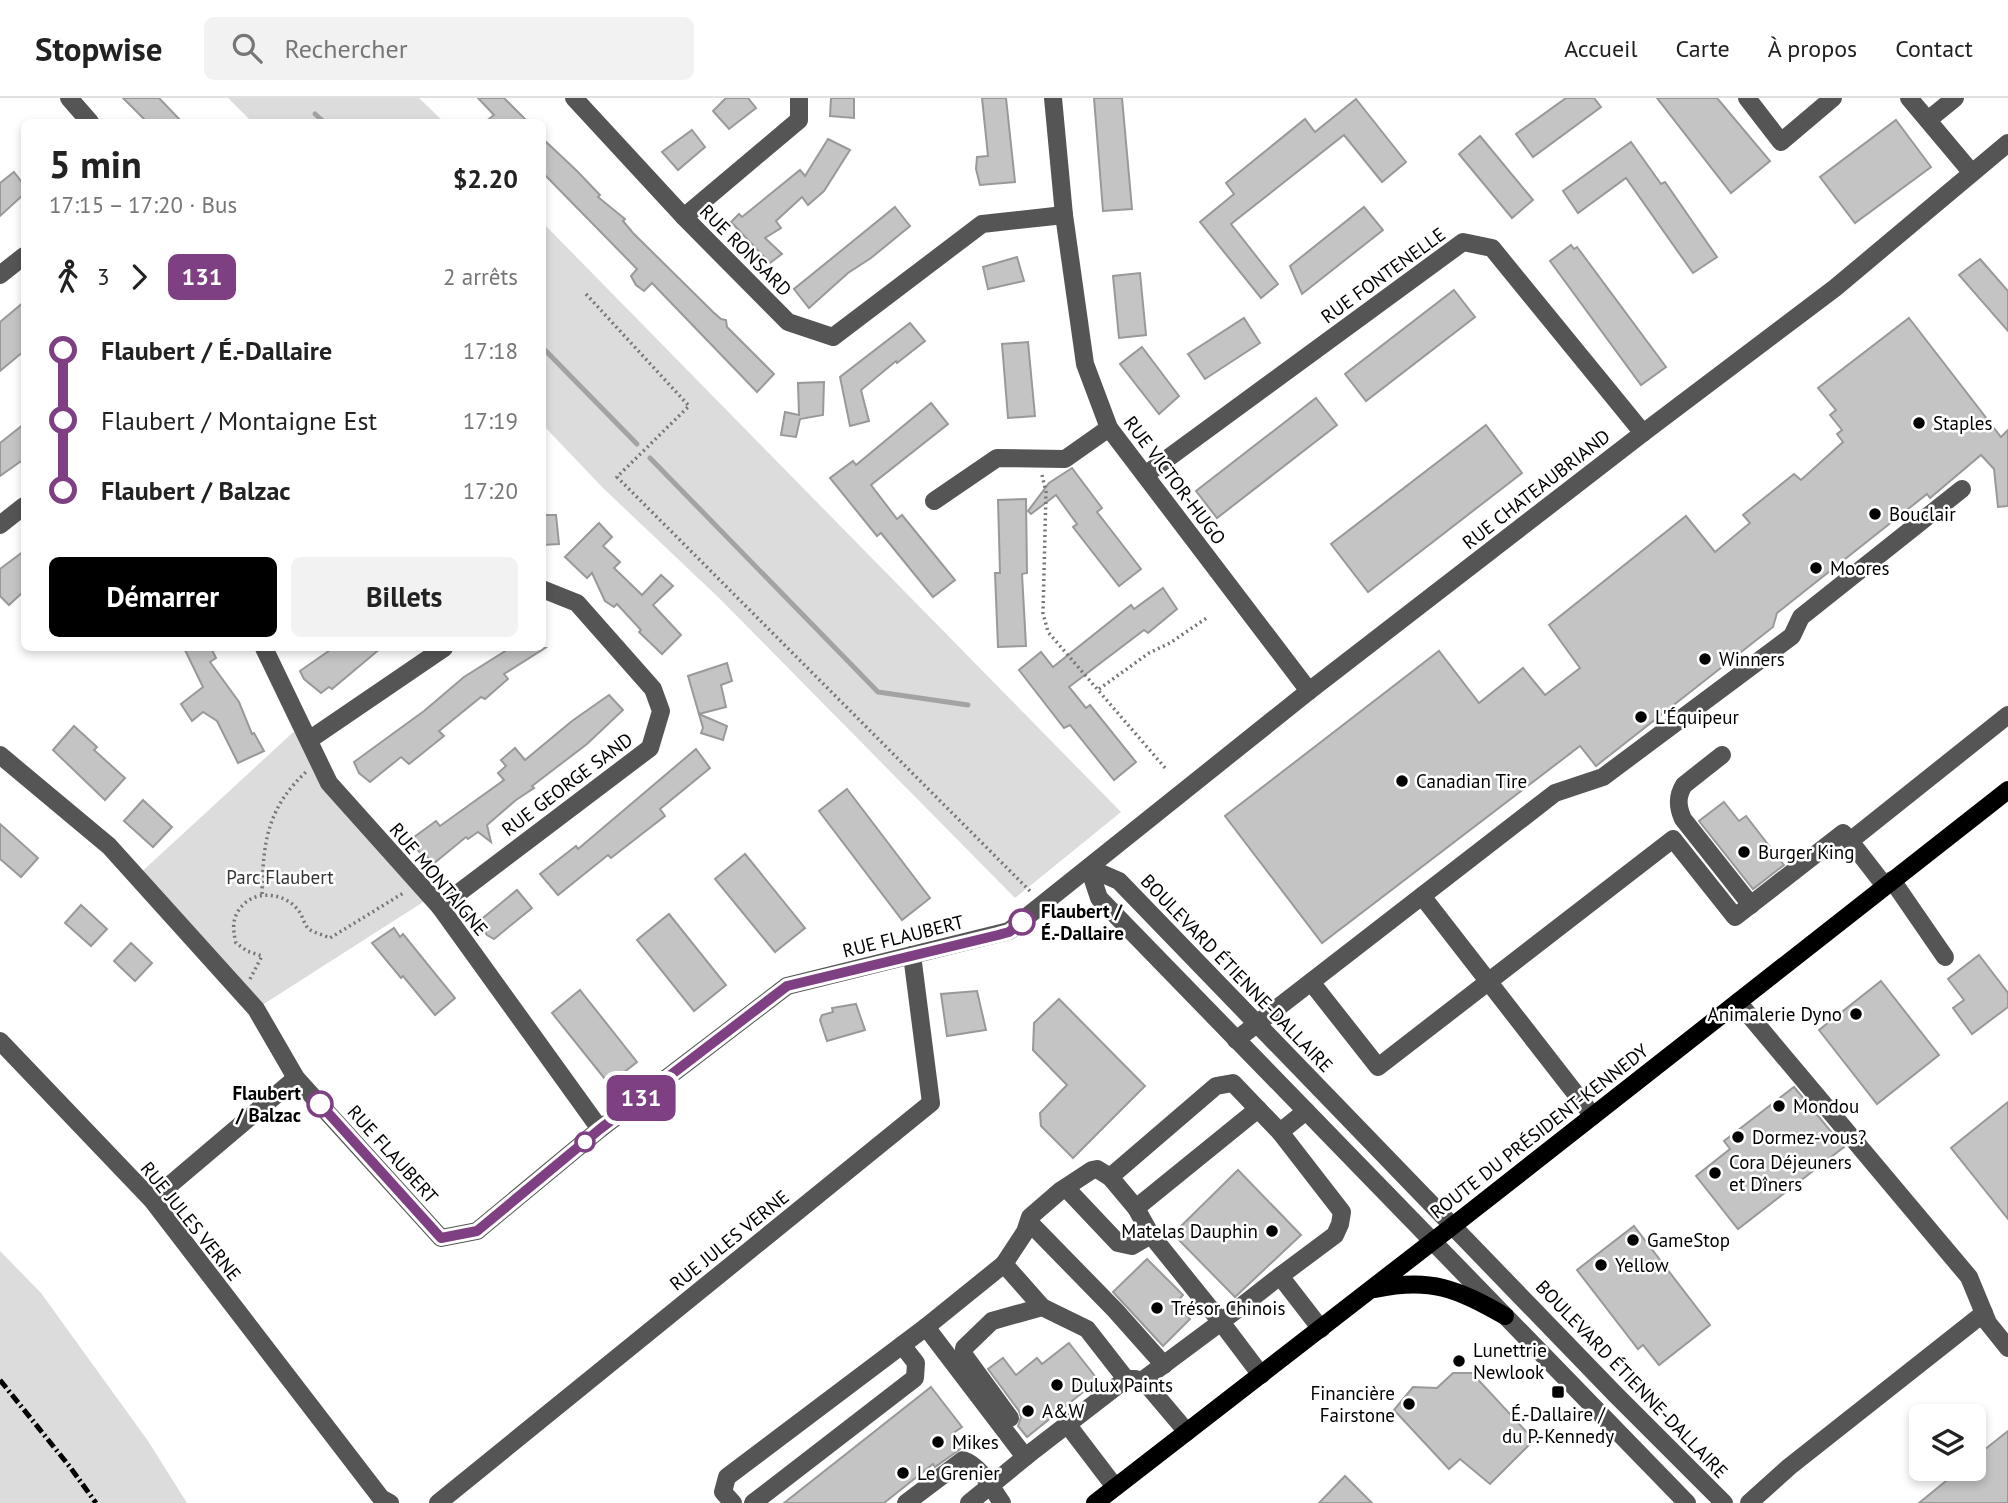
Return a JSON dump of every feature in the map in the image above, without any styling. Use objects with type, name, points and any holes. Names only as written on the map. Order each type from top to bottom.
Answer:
[{"type":"main road","name":"ROUTE DU PRÉSIDENT-KENNEDY","points":[[1095,1503],[1433,1242],[2008,790]]},
{"type":"main road","points":[[1372,1289],[1397,1284],[1434,1284],[1466,1294],[1505,1315]]},
{"type":"street","points":[[69,98],[87,119]]},
{"type":"street","name":"RUE RONSARD","points":[[574,98],[684,217],[788,322],[833,337],[982,224],[1064,215]]},
{"type":"street","points":[[684,217],[799,120],[799,98]]},
{"type":"street","name":"RUE VICTOR-HUGO","points":[[1053,98],[1064,215],[1085,364],[1109,428],[1309,691]]},
{"type":"street","points":[[1753,100],[1782,142],[1833,98]]},
{"type":"street","points":[[1909,98],[1972,173]]},
{"type":"street","points":[[1928,120],[1955,98]]},
{"type":"street","name":"RUE CHATEAUBRIAND","points":[[1089,868],[1309,691],[1835,288],[2008,143]]},
{"type":"street","name":"RUE FONTENELLE","points":[[1145,475],[1463,242],[1492,248],[1643,433]]},
{"type":"street","points":[[0,275],[21,258]]},
{"type":"street","points":[[934,501],[997,458],[1065,459],[1109,428]]},
{"type":"street","points":[[1236,1040],[1555,793],[1603,776],[1786,641],[1792,636],[1801,617],[1962,489]]},
{"type":"street","points":[[0,525],[21,508]]},
{"type":"street","name":"RUE GEORGE SAND","points":[[440,907],[650,748],[662,711],[653,689],[577,603],[546,591]]},
{"type":"street","name":"RUE MONTAIGNE","points":[[265,651],[329,783],[440,907],[600,1129]]},
{"type":"street","points":[[309,740],[440,651]]},
{"type":"street","points":[[1850,841],[2008,715]]},
{"type":"street","name":"RUE FLAUBERT","points":[[0,755],[109,846],[256,1009],[296,1078],[441,1238],[477,1231],[600,1129],[787,986],[1009,932],[1089,868]]},
{"type":"street","points":[[1723,755],[1684,785],[1680,791],[1679,810],[1751,905]]},
{"type":"street","points":[[1311,982],[1378,1066],[1673,839],[1735,917],[1843,833],[1889,883],[1945,957]]},
{"type":"street","points":[[1089,868],[1099,898],[1687,1503]]},
{"type":"street","name":"BOULEVARD ÉTIENNE-DALLAIRE","points":[[1089,868],[1119,881],[1724,1503]]},
{"type":"street","points":[[1422,896],[1593,1116]]},
{"type":"street","name":"RUE JULES VERNE","points":[[438,1503],[931,1103],[912,955]]},
{"type":"street","points":[[1738,1002],[1969,1277],[1988,1323],[2008,1348]]},
{"type":"street","name":"RUE JULES VERNE","points":[[0,1041],[152,1200],[381,1498],[390,1503]]},
{"type":"street","points":[[152,1200],[296,1078]]},
{"type":"street","points":[[969,1503],[1067,1424],[1135,1379],[1164,1365],[1222,1322],[1335,1235],[1340,1224],[1342,1212],[1280,1132],[1234,1083],[1216,1086],[1110,1177]]},
{"type":"street","points":[[1136,1208],[1258,1109]]},
{"type":"street","points":[[1280,1132],[1306,1111]]},
{"type":"street","points":[[733,1503],[723,1492],[727,1477],[926,1327],[1004,1264],[1030,1217],[1092,1170],[1097,1169],[1110,1177],[1136,1208],[1151,1235],[1261,1375]]},
{"type":"street","points":[[1066,1188],[1118,1243],[1132,1247],[1151,1235]]},
{"type":"street","points":[[1029,1222],[1115,1310],[1164,1365]]},
{"type":"street","points":[[1004,1264],[1042,1307],[1087,1329],[1187,1432]]},
{"type":"street","points":[[1280,1276],[1321,1329]]},
{"type":"street","points":[[1029,1453],[964,1355],[964,1348],[992,1321],[1042,1307]]},
{"type":"street","points":[[1749,1503],[1789,1467],[1984,1313]]},
{"type":"street","points":[[926,1327],[1029,1453]]},
{"type":"street","points":[[753,1503],[915,1378],[916,1363],[902,1345]]},
{"type":"street","points":[[1067,1424],[1115,1487]]},
{"type":"street","points":[[906,1503],[964,1460],[978,1471],[1002,1503]]},
{"type":"path","points":[[586,294],[689,406],[617,477],[1044,904]]},
{"type":"path","points":[[1038,459],[1046,492],[1043,612],[1048,632],[1166,769]]},
{"type":"path","points":[[1099,689],[1149,653],[1170,643],[1208,617]]},
{"type":"path","points":[[262,894],[263,861],[269,825],[289,788],[318,760]]},
{"type":"path","points":[[242,993],[262,956],[247,951],[236,943],[232,927],[237,912],[247,901],[262,894],[278,897],[297,908],[310,929],[330,938],[419,884]]},
{"type":"green space","points":[[228,98],[419,98],[441,119],[249,119]]},
{"type":"green space","points":[[546,226],[1121,812],[1015,898],[718,597],[603,488],[546,428]]},
{"type":"green space","name":"Parc Flaubert","points":[[301,725],[329,783],[431,897],[256,1009],[136,877]]},
{"type":"green space","points":[[0,1251],[41,1293],[148,1441],[187,1503],[0,1503]]},
{"type":"building","points":[[123,98],[159,98],[179,119],[144,119]]},
{"type":"building","points":[[478,98],[504,98],[525,119],[489,119],[494,115]]},
{"type":"building","points":[[726,98],[748,98],[756,108],[729,129],[713,111]]},
{"type":"building","points":[[831,98],[854,98],[854,118],[830,116]]},
{"type":"building","points":[[982,98],[1006,98],[1015,182],[980,185],[976,169],[977,157],[988,156]]},
{"type":"building","points":[[1094,98],[1122,98],[1132,209],[1103,211]]},
{"type":"building","points":[[1566,98],[1594,98],[1601,107],[1533,157],[1516,134]]},
{"type":"building","points":[[1657,98],[1717,98],[1770,161],[1731,193]]},
{"type":"building","points":[[1356,99],[1406,162],[1382,182],[1344,135],[1231,224],[1278,284],[1261,298],[1200,222],[1234,194],[1226,183],[1305,119],[1315,132]]},
{"type":"building","points":[[1896,120],[1931,167],[1855,223],[1820,177]]},
{"type":"building","points":[[692,130],[705,147],[678,170],[662,152]]},
{"type":"building","points":[[1480,136],[1533,200],[1512,218],[1459,154]]},
{"type":"building","points":[[828,139],[850,150],[824,191],[808,205],[802,197],[776,221],[781,228],[765,238],[782,254],[770,263],[731,222],[739,214],[742,217],[800,170],[805,176]]},
{"type":"building","points":[[546,142],[600,195],[598,197],[625,219],[623,221],[633,233],[713,312],[726,320],[727,327],[774,374],[757,392],[652,283],[644,291],[636,285],[631,276],[637,269],[546,176]]},
{"type":"building","points":[[1631,142],[1661,184],[1665,182],[1717,257],[1693,273],[1626,178],[1578,213],[1563,191]]},
{"type":"building","points":[[14,172],[21,181],[21,197],[0,216],[0,183]]},
{"type":"building","points":[[895,207],[910,226],[848,273],[809,308],[794,289]]},
{"type":"building","points":[[1364,207],[1383,230],[1302,294],[1290,266]]},
{"type":"building","points":[[1571,245],[1574,249],[1577,247],[1666,367],[1641,385],[1550,261]]},
{"type":"building","points":[[1017,257],[1024,281],[988,289],[983,267]]},
{"type":"building","points":[[1980,259],[2008,291],[2008,331],[1959,275]]},
{"type":"building","points":[[1140,273],[1146,335],[1119,338],[1113,276]]},
{"type":"building","points":[[1454,290],[1475,317],[1366,401],[1345,374]]},
{"type":"building","points":[[21,304],[21,354],[0,371],[0,322]]},
{"type":"building","points":[[1244,318],[1260,343],[1205,379],[1188,354]]},
{"type":"building","points":[[1909,318],[2001,437],[2008,430],[2008,506],[1998,507],[1994,469],[1981,455],[1930,498],[1927,494],[1777,613],[1773,627],[1596,766],[1580,746],[1322,943],[1225,816],[1439,651],[1479,703],[1523,668],[1545,695],[1580,668],[1549,625],[1686,516],[1715,552],[1750,523],[1743,515],[1794,474],[1801,480],[1843,442],[1837,434],[1842,430],[1830,415],[1836,410],[1818,388]]},
{"type":"building","points":[[910,323],[925,341],[861,390],[869,421],[850,426],[840,377]]},
{"type":"building","points":[[1028,342],[1035,416],[1008,418],[1002,344]]},
{"type":"building","points":[[1142,347],[1179,396],[1159,414],[1120,364]]},
{"type":"building","points":[[824,382],[823,415],[800,419],[796,437],[781,435],[785,412],[799,415],[798,383]]},
{"type":"building","points":[[1316,398],[1337,425],[1217,518],[1196,491]]},
{"type":"building","points":[[931,403],[948,424],[871,485],[897,519],[902,515],[955,580],[933,597],[881,533],[877,536],[830,478],[853,461],[856,465]]},
{"type":"building","points":[[1486,425],[1522,473],[1368,592],[1331,544]]},
{"type":"building","points":[[21,426],[21,461],[0,476],[0,443]]},
{"type":"building","points":[[1072,468],[1102,508],[1097,512],[1141,569],[1119,586],[1073,527],[1077,524],[1056,495],[1031,514],[1028,511],[1049,483]]},
{"type":"building","points":[[1026,499],[1027,573],[1022,574],[1026,646],[998,647],[995,573],[1000,573],[998,500]]},
{"type":"building","points":[[546,515],[556,515],[559,544],[546,545]]},
{"type":"building","points":[[599,523],[612,537],[603,546],[620,562],[614,568],[642,595],[661,575],[673,586],[653,605],[681,635],[662,654],[639,632],[641,630],[617,604],[614,607],[605,601],[592,573],[587,578],[565,557]]},
{"type":"building","points":[[21,553],[21,594],[9,605],[0,596],[0,569]]},
{"type":"building","points":[[1163,588],[1177,609],[1148,633],[1144,630],[1069,687],[1086,708],[1090,705],[1136,762],[1114,780],[1070,725],[1064,728],[1019,670],[1041,652],[1053,667],[1131,605],[1134,609]]},
{"type":"building","points":[[185,651],[212,651],[216,658],[210,662],[239,702],[252,734],[254,733],[264,751],[238,763],[217,721],[203,712],[192,721],[181,704],[203,687]]},
{"type":"building","points":[[329,651],[377,651],[332,689],[329,687],[321,693],[304,679],[300,671]]},
{"type":"building","points":[[505,651],[540,651],[504,674],[508,679],[485,699],[481,697],[439,731],[444,736],[409,764],[401,757],[370,782],[359,773],[354,762],[424,711],[464,677]]},
{"type":"building","points":[[727,663],[732,681],[721,685],[726,707],[699,714],[688,676]]},
{"type":"building","points":[[609,695],[623,710],[587,744],[487,825],[491,842],[478,832],[468,839],[466,837],[433,864],[410,840],[436,821],[440,826],[504,780],[498,773],[506,766],[501,760],[515,748],[525,760]]},
{"type":"building","points":[[699,714],[727,726],[723,740],[701,733],[703,728]]},
{"type":"building","points":[[74,726],[97,747],[94,750],[125,778],[105,800],[53,750]]},
{"type":"building","points":[[696,749],[710,768],[660,809],[665,816],[611,858],[608,855],[558,895],[540,874],[576,846],[578,849]]},
{"type":"building","points":[[847,789],[930,898],[902,920],[819,811]]},
{"type":"building","points":[[143,800],[172,827],[153,847],[124,821]]},
{"type":"building","points":[[1724,802],[1739,821],[1746,816],[1784,865],[1753,889],[1699,821]]},
{"type":"building","points":[[0,824],[38,858],[21,877],[0,859]]},
{"type":"building","points":[[745,854],[805,928],[775,952],[715,879]]},
{"type":"building","points":[[517,890],[532,908],[494,939],[487,935],[478,922]]},
{"type":"building","points":[[81,905],[107,929],[91,946],[65,923]]},
{"type":"building","points":[[669,914],[726,985],[694,1011],[637,940]]},
{"type":"building","points":[[394,928],[400,937],[403,934],[455,998],[435,1015],[372,943]]},
{"type":"building","points":[[131,943],[152,963],[135,981],[114,961]]},
{"type":"building","points":[[1979,955],[2008,993],[2008,1007],[1972,1034],[1953,1008],[1964,1000],[1948,979]]},
{"type":"building","points":[[1881,981],[1939,1055],[1877,1104],[1819,1030]]},
{"type":"building","points":[[580,990],[637,1062],[609,1084],[552,1013]]},
{"type":"building","points":[[977,991],[986,1030],[947,1036],[941,994]]},
{"type":"building","points":[[1059,999],[1145,1086],[1073,1158],[1041,1126],[1040,1113],[1067,1085],[1033,1050],[1034,1023]]},
{"type":"building","points":[[856,1004],[865,1030],[827,1041],[820,1020],[822,1015],[833,1012],[832,1008]]},
{"type":"building","points":[[1794,1087],[1844,1147],[1738,1229],[1696,1176],[1730,1149],[1724,1141]]},
{"type":"building","points":[[2008,1102],[2008,1219],[1951,1148]]},
{"type":"building","points":[[1238,1170],[1301,1235],[1235,1297],[1173,1234]]},
{"type":"building","points":[[1634,1226],[1710,1325],[1659,1365],[1643,1345],[1638,1349],[1577,1270]]},
{"type":"building","points":[[1147,1259],[1183,1295],[1175,1304],[1190,1319],[1163,1346],[1113,1292]]},
{"type":"building","points":[[1069,1343],[1098,1380],[1027,1437],[1018,1426],[1021,1417],[1019,1411],[988,1369],[1003,1358],[1016,1375],[1037,1358],[1042,1364]]},
{"type":"building","points":[[1453,1373],[1472,1373],[1534,1440],[1490,1484],[1460,1459],[1449,1469],[1394,1410],[1413,1387],[1437,1388]]},
{"type":"building","points":[[931,1387],[962,1427],[952,1434],[962,1447],[959,1450],[935,1467],[933,1464],[884,1503],[784,1503]]},
{"type":"building","points":[[2008,1431],[2008,1503],[1919,1503],[1946,1481],[1986,1481],[1986,1448]]},
{"type":"building","points":[[1345,1476],[1372,1503],[1319,1503]]},
{"type":"waterway","points":[[315,114],[321,119]]},
{"type":"waterway","points":[[546,351],[637,444]]},
{"type":"waterway","points":[[650,458],[878,692],[968,705]]},
{"type":"railway","points":[[0,1380],[96,1503]]},
{"type":"bus line","name":"131","points":[[320,1104],[441,1238],[477,1231],[600,1129],[787,986],[998,935],[1009,932],[1022,922]]},
{"type":"place","name":"Staples","points":[[1919,423]]},
{"type":"place","name":"Bouclair","points":[[1875,514]]},
{"type":"place","name":"Moores","points":[[1816,568]]},
{"type":"place","name":"Winners","points":[[1705,659]]},
{"type":"place","name":"L'Équipeur","points":[[1641,717]]},
{"type":"place","name":"Canadian Tire","points":[[1402,781]]},
{"type":"place","name":"Burger King","points":[[1744,852]]},
{"type":"place","name":"Flaubert / É.-Dallaire","points":[[1022,922]]},
{"type":"place","name":"Animalerie Dyno","points":[[1856,1014]]},
{"type":"place","name":"Flaubert / Balzac","points":[[320,1104]]},
{"type":"place","name":"Mondou","points":[[1779,1106]]},
{"type":"place","name":"Dormez-vous?","points":[[1738,1137]]},
{"type":"place","name":"Cora Déjeuners et Dîners","points":[[1715,1173]]},
{"type":"place","name":"Matelas Dauphin","points":[[1272,1231]]},
{"type":"place","name":"GameStop","points":[[1633,1240]]},
{"type":"place","name":"Yellow","points":[[1601,1265]]},
{"type":"place","name":"Trésor Chinois","points":[[1157,1308]]},
{"type":"place","name":"Lunettrie Newlook","points":[[1459,1361]]},
{"type":"place","name":"Dulux Paints","points":[[1057,1385]]},
{"type":"place","name":"É.-Dallaire / du P.-Kennedy","points":[[1558,1392]]},
{"type":"place","name":"Financière Fairstone","points":[[1409,1404]]},
{"type":"place","name":"A&W","points":[[1028,1411]]},
{"type":"place","name":"Mikes","points":[[938,1442]]},
{"type":"place","name":"Le Grenier","points":[[903,1473]]}]
